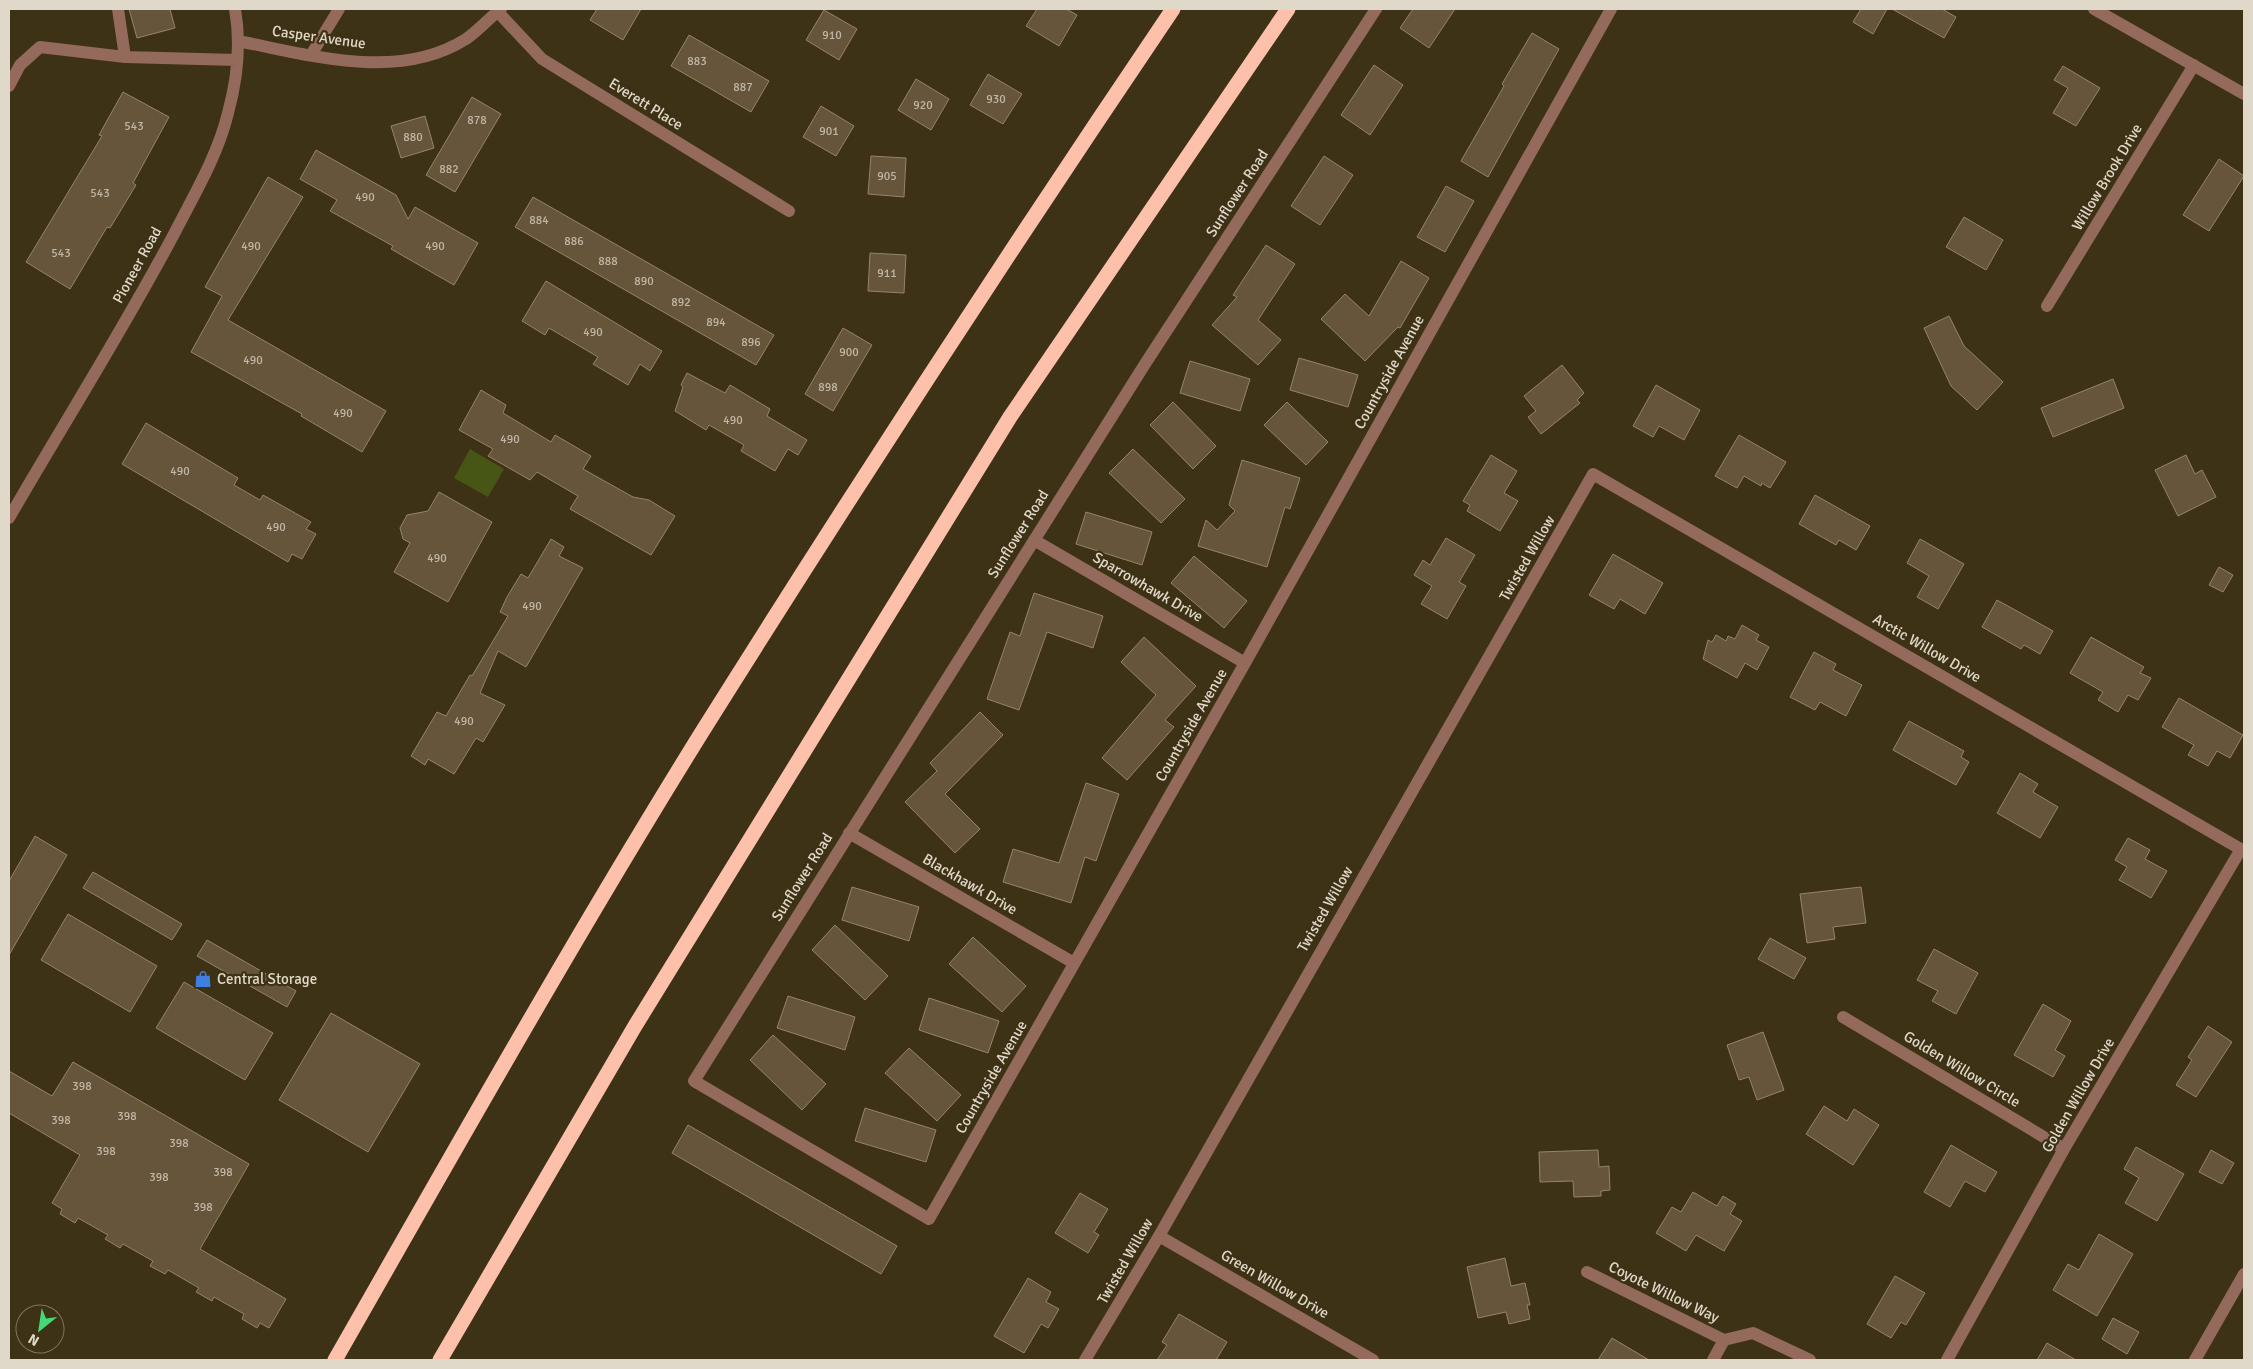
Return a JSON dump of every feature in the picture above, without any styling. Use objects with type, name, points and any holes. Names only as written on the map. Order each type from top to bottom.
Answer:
[{"type":"highway","points":[[335,1360],[525,1028],[701,734],[1023,232],[1173,9]]},
{"type":"highway","points":[[440,1360],[640,1017],[1010,417],[1288,9]]},
{"type":"street","points":[[118,9],[125,57]]},
{"type":"street","name":"Pioneer Road","points":[[9,518],[155,269],[210,162],[228,114],[237,60],[238,41],[235,9]]},
{"type":"street","points":[[310,55],[339,9]]},
{"type":"street","name":"Sunflower Road","points":[[694,1081],[1145,364],[1376,9]]},
{"type":"street","name":"Countryside Avenue","points":[[694,1081],[929,1219],[1245,663],[1611,9]]},
{"type":"street","points":[[2094,9],[2244,94]]},
{"type":"street","name":"Casper Avenue","points":[[238,41],[348,61],[397,62],[430,55],[466,39],[499,10]]},
{"type":"street","name":"Everett Place","points":[[499,10],[542,59],[789,211]]},
{"type":"street","points":[[9,86],[20,65],[40,46],[125,57],[237,60]]},
{"type":"street","name":"Willow Brook Drive","points":[[2047,306],[2194,65]]},
{"type":"street","name":"Arctic Willow Drive","points":[[1593,474],[2243,850]]},
{"type":"street","name":"Twisted Willow","points":[[1085,1360],[1159,1236],[1593,474]]},
{"type":"street","name":"Sparrowhawk Drive","points":[[1034,540],[1245,663]]},
{"type":"street","name":"Blackhawk Drive","points":[[849,833],[1074,963]]},
{"type":"street","name":"Golden Willow Drive","points":[[1948,1360],[2064,1149],[2243,850]]},
{"type":"street","name":"Golden Willow Circle","points":[[1843,1017],[2064,1149]]},
{"type":"street","name":"Green Willow Drive","points":[[1159,1236],[1373,1360]]},
{"type":"street","name":"Coyote Willow Way","points":[[1587,1272],[1724,1340],[1753,1333],[1810,1360]]},
{"type":"street","points":[[2195,1360],[2244,1274]]},
{"type":"street","points":[[1713,1360],[1724,1340]]},
{"type":"green space","points":[[470,449],[504,469],[488,497],[454,478]]},
{"type":"building","points":[[129,9],[170,9],[175,28],[137,38]]},
{"type":"building","points":[[597,9],[641,9],[623,40],[590,20]]},
{"type":"building","points":[[1037,9],[1066,9],[1077,15],[1059,46],[1026,26]]},
{"type":"building","points":[[1413,9],[1455,9],[1429,48],[1400,28]]},
{"type":"building","points":[[1861,9],[1887,9],[1873,34],[1853,22]]},
{"type":"building","points":[[1892,9],[1942,9],[1956,17],[1944,38]]},
{"type":"building","points":[[824,10],[857,29],[839,60],[806,40]]},
{"type":"building","points":[[1532,33],[1559,49],[1488,177],[1461,161]]},
{"type":"building","points":[[689,35],[769,81],[751,112],[671,66]]},
{"type":"building","points":[[1374,65],[1403,85],[1370,135],[1341,115]]},
{"type":"building","points":[[2063,66],[2100,88],[2076,126],[2053,113],[2068,88],[2054,80]]},
{"type":"building","points":[[988,74],[1022,94],[1003,124],[970,105]]},
{"type":"building","points":[[916,79],[949,99],[931,130],[898,110]]},
{"type":"building","points":[[123,92],[169,117],[133,183],[136,185],[110,228],[107,227],[70,289],[26,262],[102,136],[99,135]]},
{"type":"building","points":[[472,97],[501,114],[455,192],[426,175]]},
{"type":"building","points":[[821,106],[854,126],[836,156],[803,137]]},
{"type":"building","points":[[425,116],[434,148],[401,158],[391,126]]},
{"type":"building","points":[[316,150],[396,195],[408,219],[415,207],[478,243],[454,285],[391,249],[393,246],[330,211],[337,200],[300,179]]},
{"type":"building","points":[[871,156],[906,158],[904,197],[868,194]]},
{"type":"building","points":[[1324,156],[1353,175],[1320,225],[1291,206]]},
{"type":"building","points":[[2219,159],[2244,176],[2209,231],[2183,215]]},
{"type":"building","points":[[268,177],[303,197],[228,320],[386,411],[362,452],[301,416],[302,414],[191,352],[222,296],[205,287]]},
{"type":"building","points":[[1446,186],[1474,201],[1445,252],[1417,237]]},
{"type":"building","points":[[533,197],[774,335],[756,365],[515,227]]},
{"type":"building","points":[[1964,217],[2003,240],[1986,270],[1946,247]]},
{"type":"building","points":[[1266,245],[1295,264],[1258,320],[1281,340],[1258,365],[1212,325],[1237,297],[1233,295]]},
{"type":"building","points":[[870,253],[906,255],[904,293],[868,291]]},
{"type":"building","points":[[1401,261],[1429,278],[1400,328],[1398,327],[1365,361],[1321,319],[1345,294],[1369,316]]},
{"type":"building","points":[[546,281],[662,351],[650,371],[640,364],[628,385],[593,364],[598,357],[549,328],[545,335],[522,321]]},
{"type":"building","points":[[1949,316],[1964,346],[2003,382],[1977,410],[1951,386],[1924,328]]},
{"type":"building","points":[[843,328],[872,345],[833,411],[805,394]]},
{"type":"building","points":[[1299,358],[1358,375],[1348,407],[1290,390]]},
{"type":"building","points":[[1190,361],[1250,379],[1240,411],[1180,393]]},
{"type":"building","points":[[1562,365],[1584,393],[1577,400],[1580,403],[1541,434],[1528,417],[1536,411],[1524,396]]},
{"type":"building","points":[[687,373],[725,393],[730,385],[770,409],[767,416],[807,440],[798,455],[788,449],[775,471],[741,451],[744,445],[709,425],[706,430],[675,411],[683,387],[681,385]]},
{"type":"building","points":[[2113,379],[2124,408],[2053,437],[2041,408]]},
{"type":"building","points":[[1656,385],[1700,410],[1684,440],[1659,426],[1653,437],[1633,426]]},
{"type":"building","points":[[481,390],[506,405],[503,413],[551,442],[555,435],[591,456],[583,469],[633,497],[649,500],[675,516],[651,555],[570,509],[578,496],[537,472],[530,480],[488,456],[493,449],[459,430]]},
{"type":"building","points":[[1173,402],[1216,446],[1193,469],[1150,425]]},
{"type":"building","points":[[1287,402],[1328,442],[1306,465],[1264,425]]},
{"type":"building","points":[[146,423],[238,478],[234,485],[260,500],[263,495],[311,522],[306,529],[316,534],[302,559],[292,554],[288,562],[122,464]]},
{"type":"building","points":[[1739,435],[1786,462],[1770,488],[1762,483],[1761,486],[1744,476],[1737,488],[1715,476]]},
{"type":"building","points":[[1133,449],[1185,499],[1161,523],[1109,473]]},
{"type":"building","points":[[1491,455],[1517,471],[1504,493],[1518,501],[1500,531],[1467,511],[1470,505],[1463,501]]},
{"type":"building","points":[[2186,455],[2195,474],[2202,470],[2216,497],[2178,516],[2155,470]]},
{"type":"building","points":[[1242,460],[1300,478],[1290,509],[1285,507],[1267,567],[1198,546],[1206,520],[1217,530],[1235,511],[1229,505]]},
{"type":"building","points":[[439,492],[492,522],[448,602],[394,572],[410,543],[403,539],[400,528],[407,515],[428,511]]},
{"type":"building","points":[[1815,495],[1870,526],[1856,550],[1839,540],[1836,545],[1799,524]]},
{"type":"building","points":[[1086,512],[1152,532],[1142,565],[1076,544]]},
{"type":"building","points":[[1446,538],[1475,555],[1459,582],[1466,586],[1447,619],[1421,604],[1432,586],[1414,575],[1423,560],[1430,565]]},
{"type":"building","points":[[551,539],[564,547],[559,556],[583,568],[526,667],[498,651],[480,693],[505,705],[483,742],[476,738],[454,774],[428,759],[425,765],[411,756],[437,712],[446,716],[470,675],[472,676],[508,616],[500,612],[507,597],[521,574],[528,578]]},
{"type":"building","points":[[1920,539],[1964,564],[1938,609],[1917,597],[1929,576],[1907,563]]},
{"type":"building","points":[[1613,554],[1663,583],[1645,614],[1620,599],[1614,609],[1589,595]]},
{"type":"building","points":[[1194,556],[1247,601],[1224,628],[1171,583]]},
{"type":"building","points":[[2219,567],[2233,575],[2223,592],[2209,585]]},
{"type":"building","points":[[1034,593],[1103,616],[1093,648],[1047,632],[1019,710],[987,699],[1010,632],[1020,636]]},
{"type":"building","points":[[1997,600],[2053,631],[2040,654],[2024,645],[2021,649],[1982,627]]},
{"type":"building","points":[[1742,625],[1759,635],[1756,640],[1769,647],[1757,670],[1745,663],[1737,678],[1703,659],[1708,640],[1712,642],[1716,635],[1726,641],[1728,636],[1735,639]]},
{"type":"building","points":[[1144,637],[1196,686],[1165,720],[1174,727],[1127,780],[1102,758],[1156,695],[1121,662]]},
{"type":"building","points":[[2091,637],[2144,667],[2140,673],[2151,678],[2138,700],[2128,695],[2118,712],[2098,700],[2103,692],[2070,673]]},
{"type":"building","points":[[1814,652],[1836,664],[1833,670],[1862,685],[1846,716],[1820,702],[1815,710],[1790,697]]},
{"type":"building","points":[[2179,698],[2243,735],[2230,758],[2217,751],[2208,766],[2188,755],[2194,745],[2162,727]]},
{"type":"building","points":[[980,712],[1003,735],[945,794],[980,829],[955,853],[905,802],[937,771],[930,763]]},
{"type":"building","points":[[1909,721],[1964,751],[1961,757],[1969,762],[1956,785],[1893,750]]},
{"type":"building","points":[[2020,773],[2038,784],[2033,792],[2058,807],[2040,838],[1997,813]]},
{"type":"building","points":[[1086,783],[1119,794],[1096,861],[1085,857],[1071,903],[1003,882],[1013,849],[1059,863]]},
{"type":"building","points":[[35,836],[67,855],[9,955],[9,881]]},
{"type":"building","points":[[2128,838],[2150,850],[2145,859],[2167,871],[2151,898],[2119,880],[2127,867],[2115,860]]},
{"type":"building","points":[[93,872],[182,924],[172,940],[83,888]]},
{"type":"building","points":[[852,887],[919,907],[909,941],[842,920]]},
{"type":"building","points":[[1861,887],[1866,923],[1833,927],[1835,939],[1807,943],[1800,894]]},
{"type":"building","points":[[68,914],[157,966],[130,1012],[41,960]]},
{"type":"building","points":[[835,925],[888,976],[865,1000],[812,950]]},
{"type":"building","points":[[973,937],[1026,986],[1002,1012],[949,964]]},
{"type":"building","points":[[1770,938],[1806,958],[1794,979],[1758,959]]},
{"type":"building","points":[[207,940],[296,991],[287,1007],[197,956]]},
{"type":"building","points":[[1934,949],[1978,973],[1956,1014],[1932,1001],[1938,991],[1917,980]]},
{"type":"building","points":[[184,982],[273,1033],[245,1080],[156,1028]]},
{"type":"building","points":[[788,996],[855,1017],[845,1050],[777,1028]]},
{"type":"building","points":[[929,998],[999,1021],[988,1053],[919,1030]]},
{"type":"building","points":[[2043,1004],[2071,1021],[2055,1050],[2065,1056],[2053,1077],[2014,1055]]},
{"type":"building","points":[[331,1013],[420,1064],[368,1152],[279,1100]]},
{"type":"building","points":[[2208,1026],[2232,1042],[2196,1097],[2176,1085],[2192,1060],[2188,1057]]},
{"type":"building","points":[[1763,1032],[1784,1090],[1757,1100],[1749,1077],[1739,1080],[1727,1045]]},
{"type":"building","points":[[773,1035],[826,1084],[802,1110],[750,1060]]},
{"type":"building","points":[[909,1048],[961,1095],[937,1121],[885,1073]]},
{"type":"building","points":[[73,1062],[249,1164],[200,1249],[286,1299],[269,1328],[260,1323],[257,1328],[242,1319],[244,1314],[214,1297],[212,1301],[196,1292],[199,1288],[168,1270],[165,1274],[150,1266],[153,1261],[123,1244],[120,1248],[105,1239],[108,1235],[78,1218],[75,1223],[60,1214],[62,1209],[52,1203],[80,1155],[9,1113],[9,1071],[52,1096]]},
{"type":"building","points":[[1824,1106],[1847,1121],[1854,1109],[1879,1125],[1853,1165],[1806,1134]]},
{"type":"building","points":[[865,1108],[936,1130],[926,1162],[855,1141]]},
{"type":"building","points":[[688,1125],[897,1246],[881,1274],[672,1153]]},
{"type":"building","points":[[1951,1145],[1997,1172],[1985,1192],[1965,1181],[1950,1207],[1924,1192]]},
{"type":"building","points":[[2136,1147],[2184,1174],[2157,1221],[2125,1203],[2139,1178],[2124,1169]]},
{"type":"building","points":[[1598,1150],[1599,1167],[1609,1166],[1610,1190],[1601,1191],[1601,1196],[1574,1197],[1573,1181],[1540,1182],[1539,1152]]},
{"type":"building","points":[[2211,1150],[2234,1163],[2222,1184],[2199,1172]]},
{"type":"building","points":[[1693,1192],[1717,1206],[1723,1196],[1736,1204],[1730,1214],[1742,1221],[1724,1251],[1696,1235],[1686,1251],[1656,1233],[1672,1207],[1681,1212]]},
{"type":"building","points":[[1080,1193],[1108,1209],[1094,1232],[1099,1235],[1088,1253],[1055,1233]]},
{"type":"building","points":[[2099,1234],[2133,1254],[2097,1316],[2053,1290],[2068,1264],[2079,1270]]},
{"type":"building","points":[[1505,1258],[1511,1286],[1525,1283],[1530,1305],[1527,1305],[1530,1319],[1509,1324],[1506,1312],[1478,1318],[1467,1267]]},
{"type":"building","points":[[1895,1276],[1925,1293],[1906,1325],[1901,1322],[1891,1338],[1867,1324]]},
{"type":"building","points":[[1028,1278],[1051,1292],[1046,1302],[1059,1309],[1048,1328],[1041,1324],[1024,1353],[994,1336]]},
{"type":"building","points":[[1179,1314],[1227,1342],[1216,1360],[1157,1360],[1167,1345],[1162,1342]]},
{"type":"building","points":[[2113,1318],[2139,1332],[2127,1354],[2102,1339]]},
{"type":"building","points":[[1612,1338],[1649,1360],[1598,1360]]},
{"type":"building","points":[[2047,1343],[2076,1360],[2037,1360]]},
{"type":"place","name":"Central Storage","points":[[203,979]]}]
